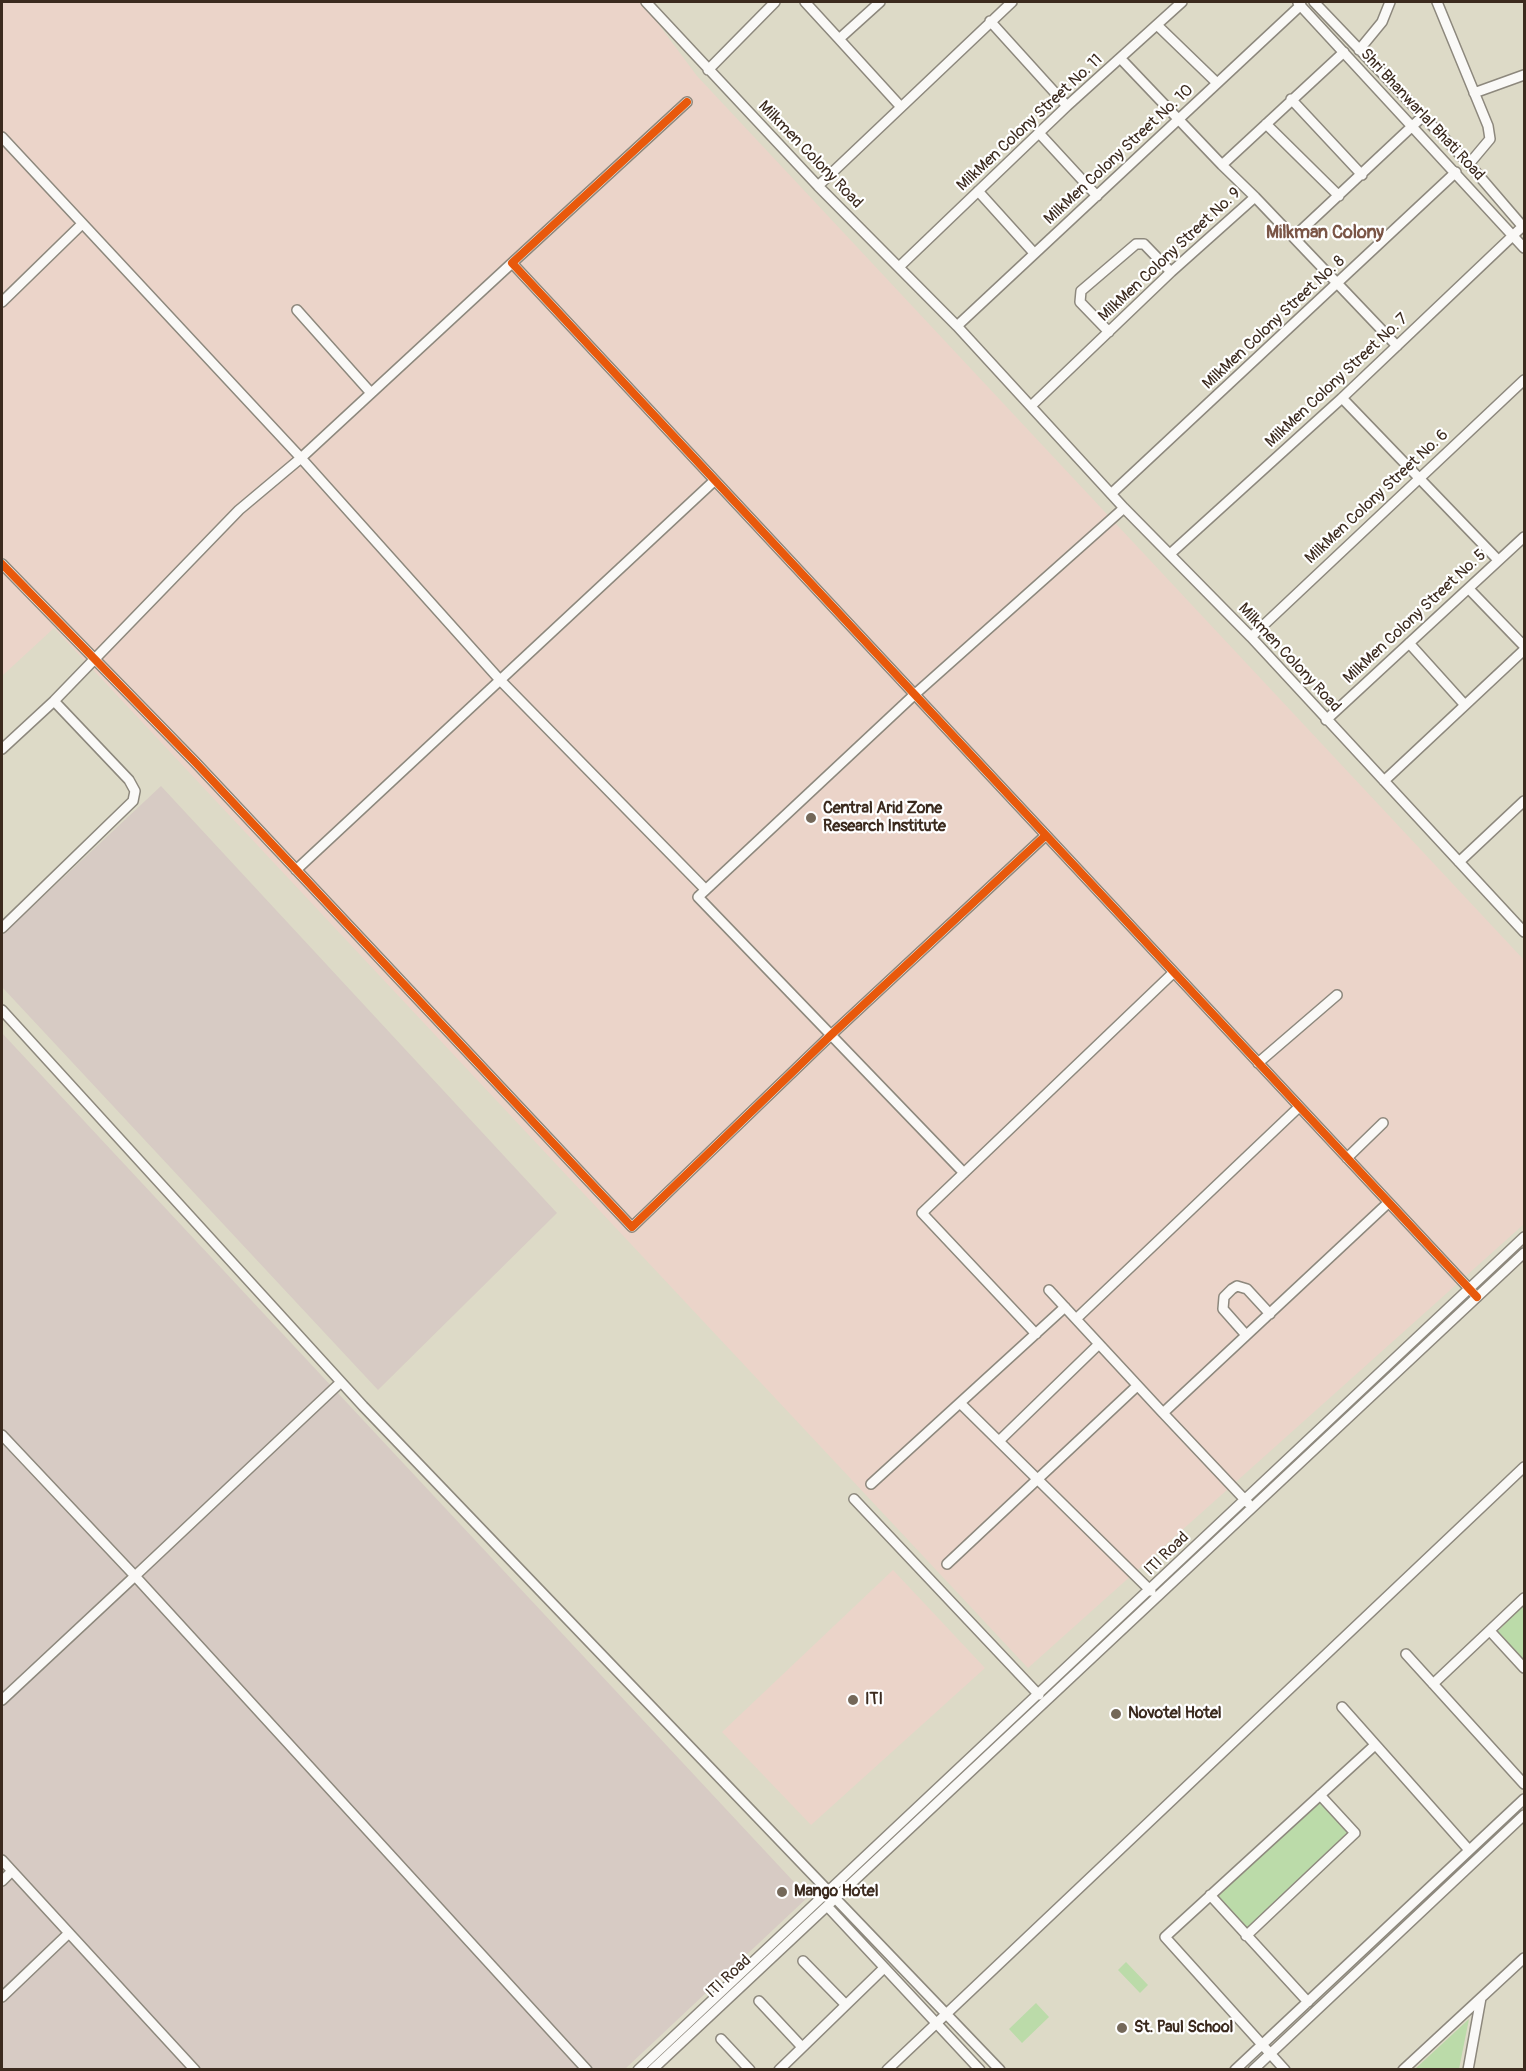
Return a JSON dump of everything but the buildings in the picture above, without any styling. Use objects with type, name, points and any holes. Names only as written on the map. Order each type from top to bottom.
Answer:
[{"type":"street","name":"Milkmen Colony Road","points":[[646,2],[818,186],[957,326],[1124,508],[1251,637],[1524,932]]},
{"type":"street","points":[[708,70],[775,2]]},
{"type":"street","points":[[805,2],[901,107]]},
{"type":"street","points":[[839,39],[880,2]]},
{"type":"street","points":[[818,186],[1012,2]]},
{"type":"street","name":"MilkMen Colony Street No. 11","points":[[899,267],[1067,106],[1182,2]]},
{"type":"street","name":"Shri Bhanwarlal Bhati Road","points":[[1314,2],[1469,164],[1524,227]]},
{"type":"street","points":[[1359,50],[1382,22],[1390,2]]},
{"type":"street","points":[[1437,2],[1488,126],[1490,139],[1469,164]]},
{"type":"street","name":"Shri Bhanwarlal Bhati Road","points":[[1299,3],[1524,248]]},
{"type":"street","name":"MilkMen Colony Street No. 10","points":[[957,326],[1178,121],[1299,3]]},
{"type":"street","points":[[990,21],[1067,106]]},
{"type":"street","points":[[1157,25],[1217,83]]},
{"type":"street","name":"MilkMen Colony Street No. 9","points":[[1031,406],[1171,272],[1255,197],[1222,165],[1344,52]]},
{"type":"street","points":[[1121,59],[1222,165]]},
{"type":"street","points":[[1474,93],[1524,75]]},
{"type":"street","points":[[1291,99],[1362,174]]},
{"type":"street","points":[[2,749],[54,701],[239,510],[302,458],[687,102]]},
{"type":"street","points":[[1295,236],[1422,117]]},
{"type":"street","points":[[1266,124],[1339,196]]},
{"type":"street","points":[[1039,133],[1097,196]]},
{"type":"street","points":[[2,137],[302,458],[500,680],[705,889]]},
{"type":"street","name":"MilkMen Colony Street No. 8","points":[[1111,494],[1456,172]]},
{"type":"street","points":[[978,191],[1034,253]]},
{"type":"street","points":[[1255,197],[1295,236],[1397,346]]},
{"type":"street","points":[[2,302],[82,224]]},
{"type":"street","name":"MilkMen Colony Street No. 7","points":[[1170,555],[1524,227]]},
{"type":"street","points":[[1109,332],[1080,302],[1081,291],[1136,244],[1144,244],[1171,272]]},
{"type":"street","points":[[512,263],[1477,1297]]},
{"type":"street","points":[[297,310],[370,393]]},
{"type":"street","name":"MilkMen Colony Street No. 6","points":[[1251,637],[1524,380]]},
{"type":"street","points":[[1342,398],[1498,561]]},
{"type":"street","points":[[296,870],[714,481]]},
{"type":"street","points":[[964,1173],[698,897],[914,695],[1124,508]]},
{"type":"street","name":"MilkMen Colony Street No. 5","points":[[1326,720],[1524,537]]},
{"type":"street","points":[[2,564],[296,870],[632,1227],[831,1035],[1045,836]]},
{"type":"street","points":[[1384,781],[1524,648],[1469,589]]},
{"type":"street","points":[[1409,643],[1464,704]]},
{"type":"street","points":[[2,928],[133,801],[135,791],[129,780],[54,701]]},
{"type":"street","points":[[1459,862],[1524,801]]},
{"type":"street","points":[[1036,1334],[922,1213],[1173,973]]},
{"type":"street","points":[[1257,1063],[1338,995]]},
{"type":"street","points":[[2,1010],[341,1382],[1000,2070]]},
{"type":"street","points":[[1076,1319],[1299,1107]]},
{"type":"street","points":[[1347,1158],[1383,1123]]},
{"type":"street","points":[[1163,1413],[1389,1203]]},
{"type":"street","name":"ITI Road","points":[[638,2070],[1524,1238]]},
{"type":"street","name":"ITI Road","points":[[652,2070],[1524,1253]]},
{"type":"street","points":[[1246,1335],[1223,1309],[1224,1297],[1232,1289],[1237,1286],[1246,1289],[1270,1314]]},
{"type":"street","points":[[1049,1290],[1253,1508]]},
{"type":"street","points":[[871,1484],[1065,1307]]},
{"type":"street","points":[[999,1441],[1099,1344]]},
{"type":"street","points":[[2,1700],[341,1382]]},
{"type":"street","points":[[947,1564],[1137,1386]]},
{"type":"street","points":[[960,1403],[1150,1591]]},
{"type":"street","points":[[2,1435],[135,1576],[587,2070]]},
{"type":"street","points":[[887,2070],[1524,1467]]},
{"type":"street","points":[[854,1499],[1039,1695]]},
{"type":"street","points":[[1433,1684],[1524,1598]]},
{"type":"street","points":[[1490,1630],[1524,1668]]},
{"type":"street","points":[[1406,1654],[1524,1784]]},
{"type":"street","points":[[1342,1707],[1469,1850]]},
{"type":"street","points":[[1285,2070],[1165,1938],[1375,1745]]},
{"type":"street","points":[[1246,1936],[1355,1833],[1320,1795]]},
{"type":"street","points":[[1235,2070],[1524,1798]]},
{"type":"street","points":[[1253,2070],[1524,1815]]},
{"type":"street","points":[[2,1860],[195,2070]]},
{"type":"street","points":[[2,1881],[12,1871]]},
{"type":"street","points":[[1210,1895],[1308,2002]]},
{"type":"street","points":[[827,1906],[980,2070]]},
{"type":"street","points":[[2,1997],[69,1933]]},
{"type":"street","points":[[1403,2070],[1524,1958]]},
{"type":"street","points":[[803,1961],[846,2005]]},
{"type":"street","points":[[778,2070],[884,1968]]},
{"type":"street","points":[[1468,2070],[1481,1998]]},
{"type":"street","points":[[759,2001],[802,2047]]},
{"type":"street","points":[[722,2039],[750,2070]]},
{"type":"shaded area","name":"Central Arid Zone Research Institute","points":[[2,2],[642,2],[697,76],[1524,960],[1524,1224],[1028,1668],[54,628],[2,676]]},
{"type":"shaded area","points":[[161,786],[557,1213],[378,1390],[2,987],[2,935]]},
{"type":"shaded area","points":[[2,1033],[808,1897],[625,2069],[2,2069]]},
{"type":"shaded area","name":"ITI","points":[[893,1570],[985,1668],[811,1825],[722,1732]]},
{"type":"green space","points":[[1524,1605],[1524,1662],[1496,1633]]},
{"type":"green space","points":[[1320,1799],[1351,1832],[1246,1931],[1216,1898]]},
{"type":"green space","points":[[1126,1962],[1148,1985],[1140,1993],[1118,1970]]},
{"type":"green space","points":[[1036,2003],[1049,2017],[1022,2043],[1009,2029]]},
{"type":"green space","points":[[1469,2019],[1459,2069],[1415,2069]]},
{"type":"cycle path","points":[[687,102],[512,263],[1477,1297]]},
{"type":"cycle path","points":[[2,564],[195,762],[632,1227],[831,1035],[1045,836]]},
{"type":"place","name":"Central Arid Zone Research Institute","points":[[811,818]]},
{"type":"place","name":"ITI","points":[[853,1700]]},
{"type":"place","name":"Novotel Hotel","points":[[1116,1714]]},
{"type":"place","name":"Mango Hotel","points":[[782,1892]]},
{"type":"place","name":"St. Paul School","points":[[1122,2028]]},
{"type":"district","name":"Milkman Colony","points":[[1325,233]]}]
